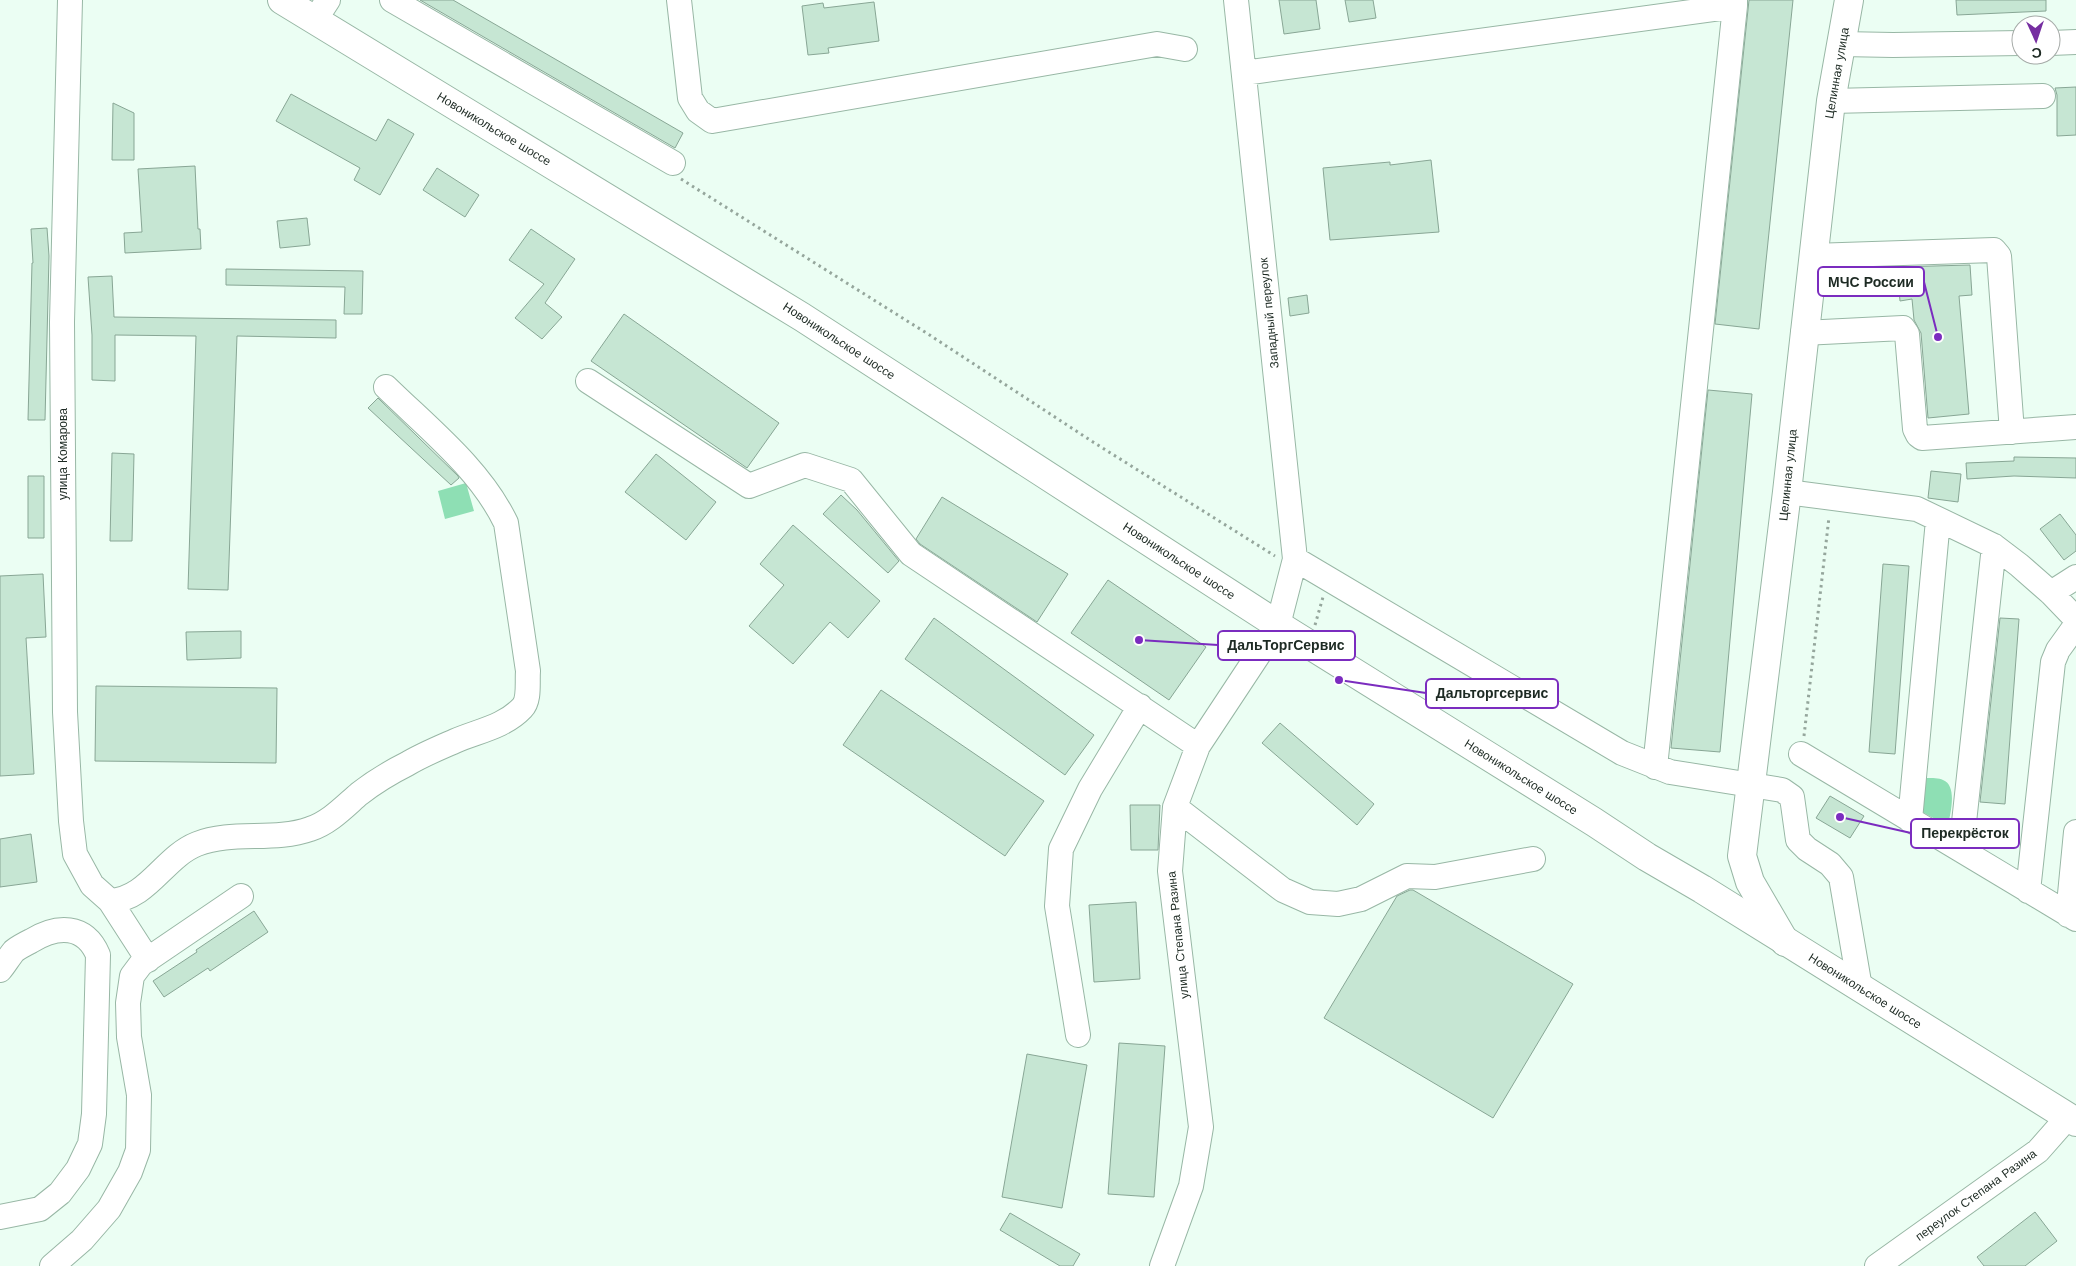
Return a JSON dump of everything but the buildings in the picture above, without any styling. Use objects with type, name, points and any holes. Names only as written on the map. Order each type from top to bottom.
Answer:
[{"type":"main road","name":"Новоникольское шоссе","points":[[282,0],[321,10],[802,317],[1278,625],[1647,857],[1702,889],[2072,1119]]},
{"type":"main road","name":"Целинная улица","points":[[1785,942],[1750,882],[1742,856],[1831,101],[1849,0]]},
{"type":"street","name":"улица Комарова","points":[[70,0],[62,322],[65,712],[71,821],[75,854],[92,885],[107,899],[148,960]]},
{"type":"street","points":[[392,0],[675,170]]},
{"type":"street","points":[[679,0],[690,98],[698,111],[712,121],[1157,44],[1185,49]]},
{"type":"street","name":"Западный переулок","points":[[1236,0],[1294,564],[1278,625]]},
{"type":"street","points":[[1244,73],[1735,3],[1655,767]]},
{"type":"street","points":[[2061,42],[2076,42]]},
{"type":"street","points":[[1841,44],[2011,43]]},
{"type":"street","points":[[1831,101],[2043,96]]},
{"type":"street","points":[[1812,256],[1994,250],[1999,256],[2012,432]]},
{"type":"street","points":[[1803,333],[1903,328],[1907,334],[1915,429],[1922,438],[2076,427]]},
{"type":"street","points":[[588,381],[749,486],[805,465],[851,480],[911,554],[1198,746]]},
{"type":"street","points":[[107,899],[122,900],[144,887],[173,860],[195,845],[209,840],[295,833],[310,829],[331,818],[361,792],[406,764],[456,740],[494,727],[512,718],[524,706],[528,671],[506,523],[496,501],[464,463],[386,387]]},
{"type":"street","points":[[1786,492],[1917,510],[1994,546],[2051,593],[2076,619]]},
{"type":"street","points":[[1910,820],[1938,520]]},
{"type":"street","points":[[1961,850],[1994,546]]},
{"type":"street","points":[[1294,564],[1622,753],[1655,767],[1704,778],[1782,790],[1792,797],[1798,840],[1807,849],[1830,864],[1841,876],[1860,988]]},
{"type":"street","points":[[2051,593],[2076,577]]},
{"type":"street","name":"улица Степана Разина","points":[[1162,1266],[1191,1186],[1201,1127],[1170,871],[1175,807],[1198,746],[1278,625]]},
{"type":"street","points":[[2028,891],[2052,662],[2076,625]]},
{"type":"street","points":[[1078,1035],[1057,906],[1061,850],[1090,789],[1140,706]]},
{"type":"street","points":[[1802,754],[2072,917],[2076,832]]},
{"type":"street","points":[[1175,807],[1283,890],[1310,902],[1338,904],[1362,899],[1407,876],[1435,877],[1533,859]]},
{"type":"street","points":[[52,1266],[82,1240],[109,1209],[130,1172],[138,1150],[139,1095],[129,1037],[128,1003],[132,976],[141,964],[241,896]]},
{"type":"street","points":[[0,970],[15,951],[41,935],[56,931],[71,930],[86,936],[93,943],[98,955],[94,1114],[90,1144],[78,1169],[60,1193],[40,1209],[0,1217]]},
{"type":"street","name":"переулок Степана Разина","points":[[1877,1266],[2038,1151],[2072,1119]]},
{"type":"path","points":[[675,170],[1093,442],[1267,550],[1294,564]]},
{"type":"path","points":[[1802,754],[1832,498]]},
{"type":"green space","points":[[466,483],[474,511],[445,519],[438,491]]},
{"type":"green space","points":[[1937,778],[1948,783],[1952,794],[1952,801],[1948,826],[1915,808],[1921,779]]},
{"type":"place","name":"МЧС России","points":[[1938,337]]},
{"type":"place","name":"ДальТоргСервис","points":[[1139,640]]},
{"type":"place","name":"Дальторгсервис","points":[[1339,680]]},
{"type":"place","name":"Перекрёсток","points":[[1840,817]]}]
